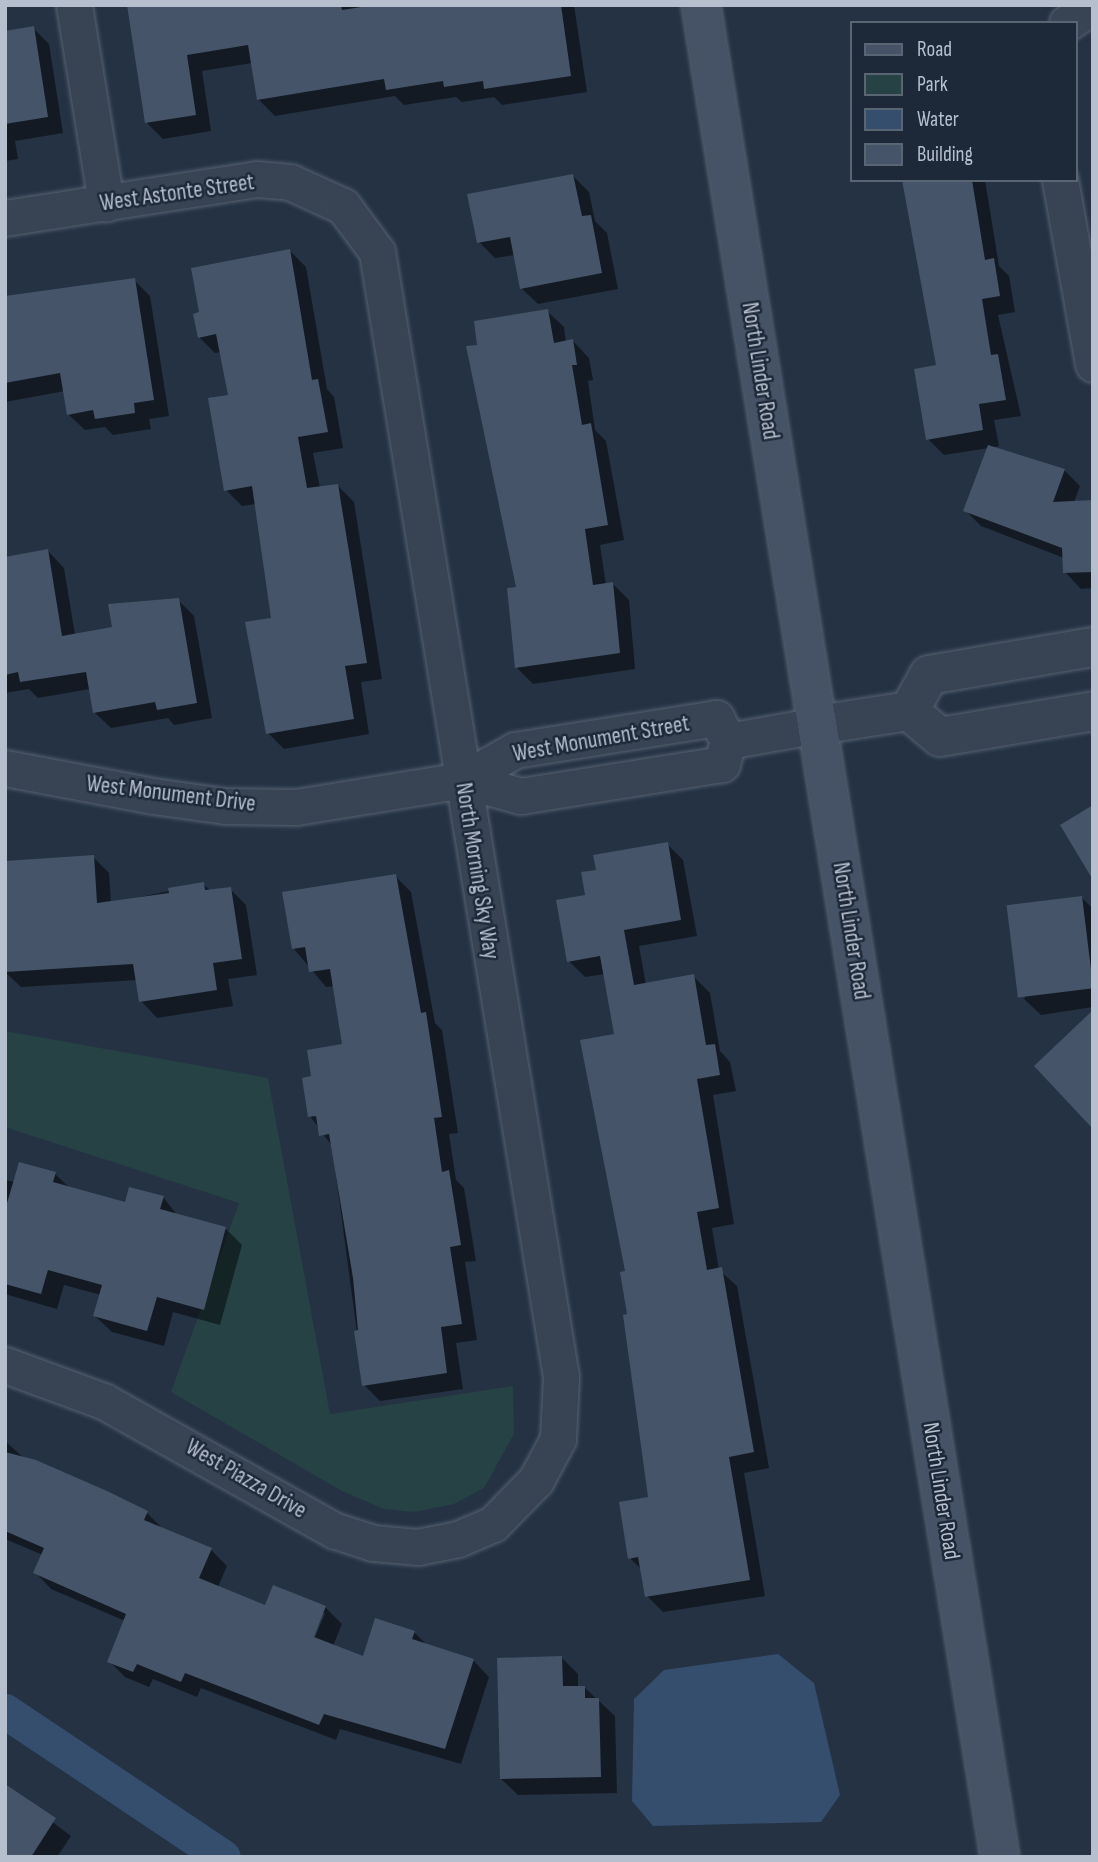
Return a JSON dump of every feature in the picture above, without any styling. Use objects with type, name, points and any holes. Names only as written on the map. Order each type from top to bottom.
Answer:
[{"type":"main road","name":"North Linder Road","points":[[701,5],[1000,1857]]},
{"type":"street","points":[[74,5],[106,203]]},
{"type":"street","points":[[1070,21],[1093,6]]},
{"type":"street","name":"West Astonte Street","points":[[5,218],[257,179],[290,182],[343,206]]},
{"type":"street","points":[[1060,182],[1093,364]]},
{"type":"street","name":"North Morning Sky Way","points":[[343,206],[377,252],[384,278],[461,780],[561,1377],[558,1439],[536,1480],[493,1524]]},
{"type":"street","points":[[909,711],[929,675],[1093,647]]},
{"type":"street","points":[[728,741],[909,711],[940,737],[1093,711]]},
{"type":"street","name":"West Monument Street","points":[[716,718],[728,741],[722,764],[521,796],[461,780],[515,750],[716,718]]},
{"type":"street","name":"West Monument Drive","points":[[5,768],[153,796],[237,806],[307,806],[461,780]]},
{"type":"street","name":"West Piazza Drive","points":[[5,1365],[103,1401],[335,1531],[373,1543],[418,1547],[458,1539],[493,1524]]},
{"type":"green space","points":[[5,1031],[268,1078],[330,1414],[513,1386],[514,1434],[484,1488],[454,1504],[414,1512],[384,1509],[342,1491],[171,1392],[239,1203],[5,1127]]},
{"type":"water","points":[[778,1654],[814,1683],[840,1795],[821,1822],[653,1826],[632,1801],[634,1699],[664,1670]]},
{"type":"building","points":[[127,5],[341,5],[342,10],[374,5],[561,5],[571,76],[484,89],[483,81],[444,87],[443,81],[386,90],[384,79],[257,100],[248,45],[187,55],[196,115],[145,123]]},
{"type":"building","points":[[34,26],[48,117],[5,124],[5,31]]},
{"type":"building","points":[[573,174],[582,216],[591,215],[602,273],[520,289],[510,237],[477,243],[467,194]]},
{"type":"building","points":[[902,182],[972,182],[985,260],[994,258],[1000,296],[982,299],[991,355],[998,354],[1006,400],[979,404],[983,430],[926,440],[914,369],[936,365]]},
{"type":"building","points":[[290,249],[312,380],[318,379],[328,432],[298,437],[307,488],[338,484],[367,663],[345,666],[354,719],[266,734],[245,622],[271,618],[252,486],[224,491],[208,398],[228,395],[216,334],[198,338],[193,314],[199,312],[191,268]]},
{"type":"building","points":[[135,278],[154,400],[134,403],[135,413],[95,419],[93,410],[67,415],[60,373],[5,383],[5,296]]},
{"type":"building","points":[[548,309],[554,343],[573,339],[577,365],[572,365],[582,425],[591,423],[608,525],[585,529],[593,585],[613,582],[620,653],[515,668],[507,588],[516,587],[466,346],[477,345],[474,321]]},
{"type":"building","points":[[988,445],[1065,469],[1053,502],[1093,500],[1093,572],[1063,573],[1062,548],[963,511]]},
{"type":"building","points":[[48,549],[62,636],[112,627],[108,604],[179,598],[197,703],[157,710],[155,702],[93,713],[86,672],[20,682],[18,672],[5,675],[5,557]]},
{"type":"building","points":[[1093,805],[1093,880],[1060,825]]},
{"type":"building","points":[[668,842],[681,920],[624,930],[634,985],[694,974],[706,1045],[715,1044],[720,1075],[697,1079],[719,1208],[697,1212],[707,1270],[722,1267],[754,1452],[729,1457],[750,1580],[645,1597],[638,1557],[628,1559],[619,1502],[648,1497],[623,1315],[627,1314],[620,1272],[625,1271],[580,1040],[614,1034],[600,956],[567,962],[556,900],[585,895],[581,872],[596,870],[593,855]]},
{"type":"building","points":[[94,855],[97,903],[169,893],[168,888],[204,882],[205,890],[231,887],[242,959],[213,963],[217,990],[139,1002],[133,964],[5,972],[5,861]]},
{"type":"building","points":[[396,874],[421,1013],[426,1012],[442,1117],[434,1118],[442,1172],[449,1170],[461,1245],[450,1247],[462,1324],[441,1327],[447,1373],[362,1386],[354,1331],[358,1330],[353,1278],[329,1134],[319,1136],[316,1116],[308,1117],[302,1078],[311,1076],[307,1050],[342,1044],[330,969],[309,972],[305,947],[292,949],[282,892]]},
{"type":"building","points":[[1082,896],[1093,988],[1018,998],[1007,905]]},
{"type":"building","points":[[1093,1010],[1093,1129],[1034,1066]]},
{"type":"building","points":[[19,1162],[56,1172],[53,1182],[125,1202],[129,1187],[164,1196],[160,1209],[226,1227],[204,1310],[157,1297],[147,1331],[93,1316],[102,1285],[48,1270],[41,1294],[5,1284],[5,1210]]},
{"type":"building","points":[[5,1452],[36,1460],[107,1491],[148,1511],[144,1520],[212,1548],[199,1578],[265,1605],[273,1585],[326,1606],[314,1637],[363,1656],[375,1618],[415,1631],[412,1639],[474,1659],[445,1749],[324,1714],[319,1725],[185,1673],[181,1682],[137,1664],[133,1672],[107,1662],[126,1614],[33,1573],[44,1548],[5,1531]]},
{"type":"building","points":[[562,1656],[563,1686],[585,1686],[585,1698],[599,1698],[601,1777],[500,1779],[497,1658]]},
{"type":"building","points":[[5,1784],[56,1818],[31,1857],[5,1857]]},
{"type":"waterway","points":[[5,1711],[223,1857]]}]
